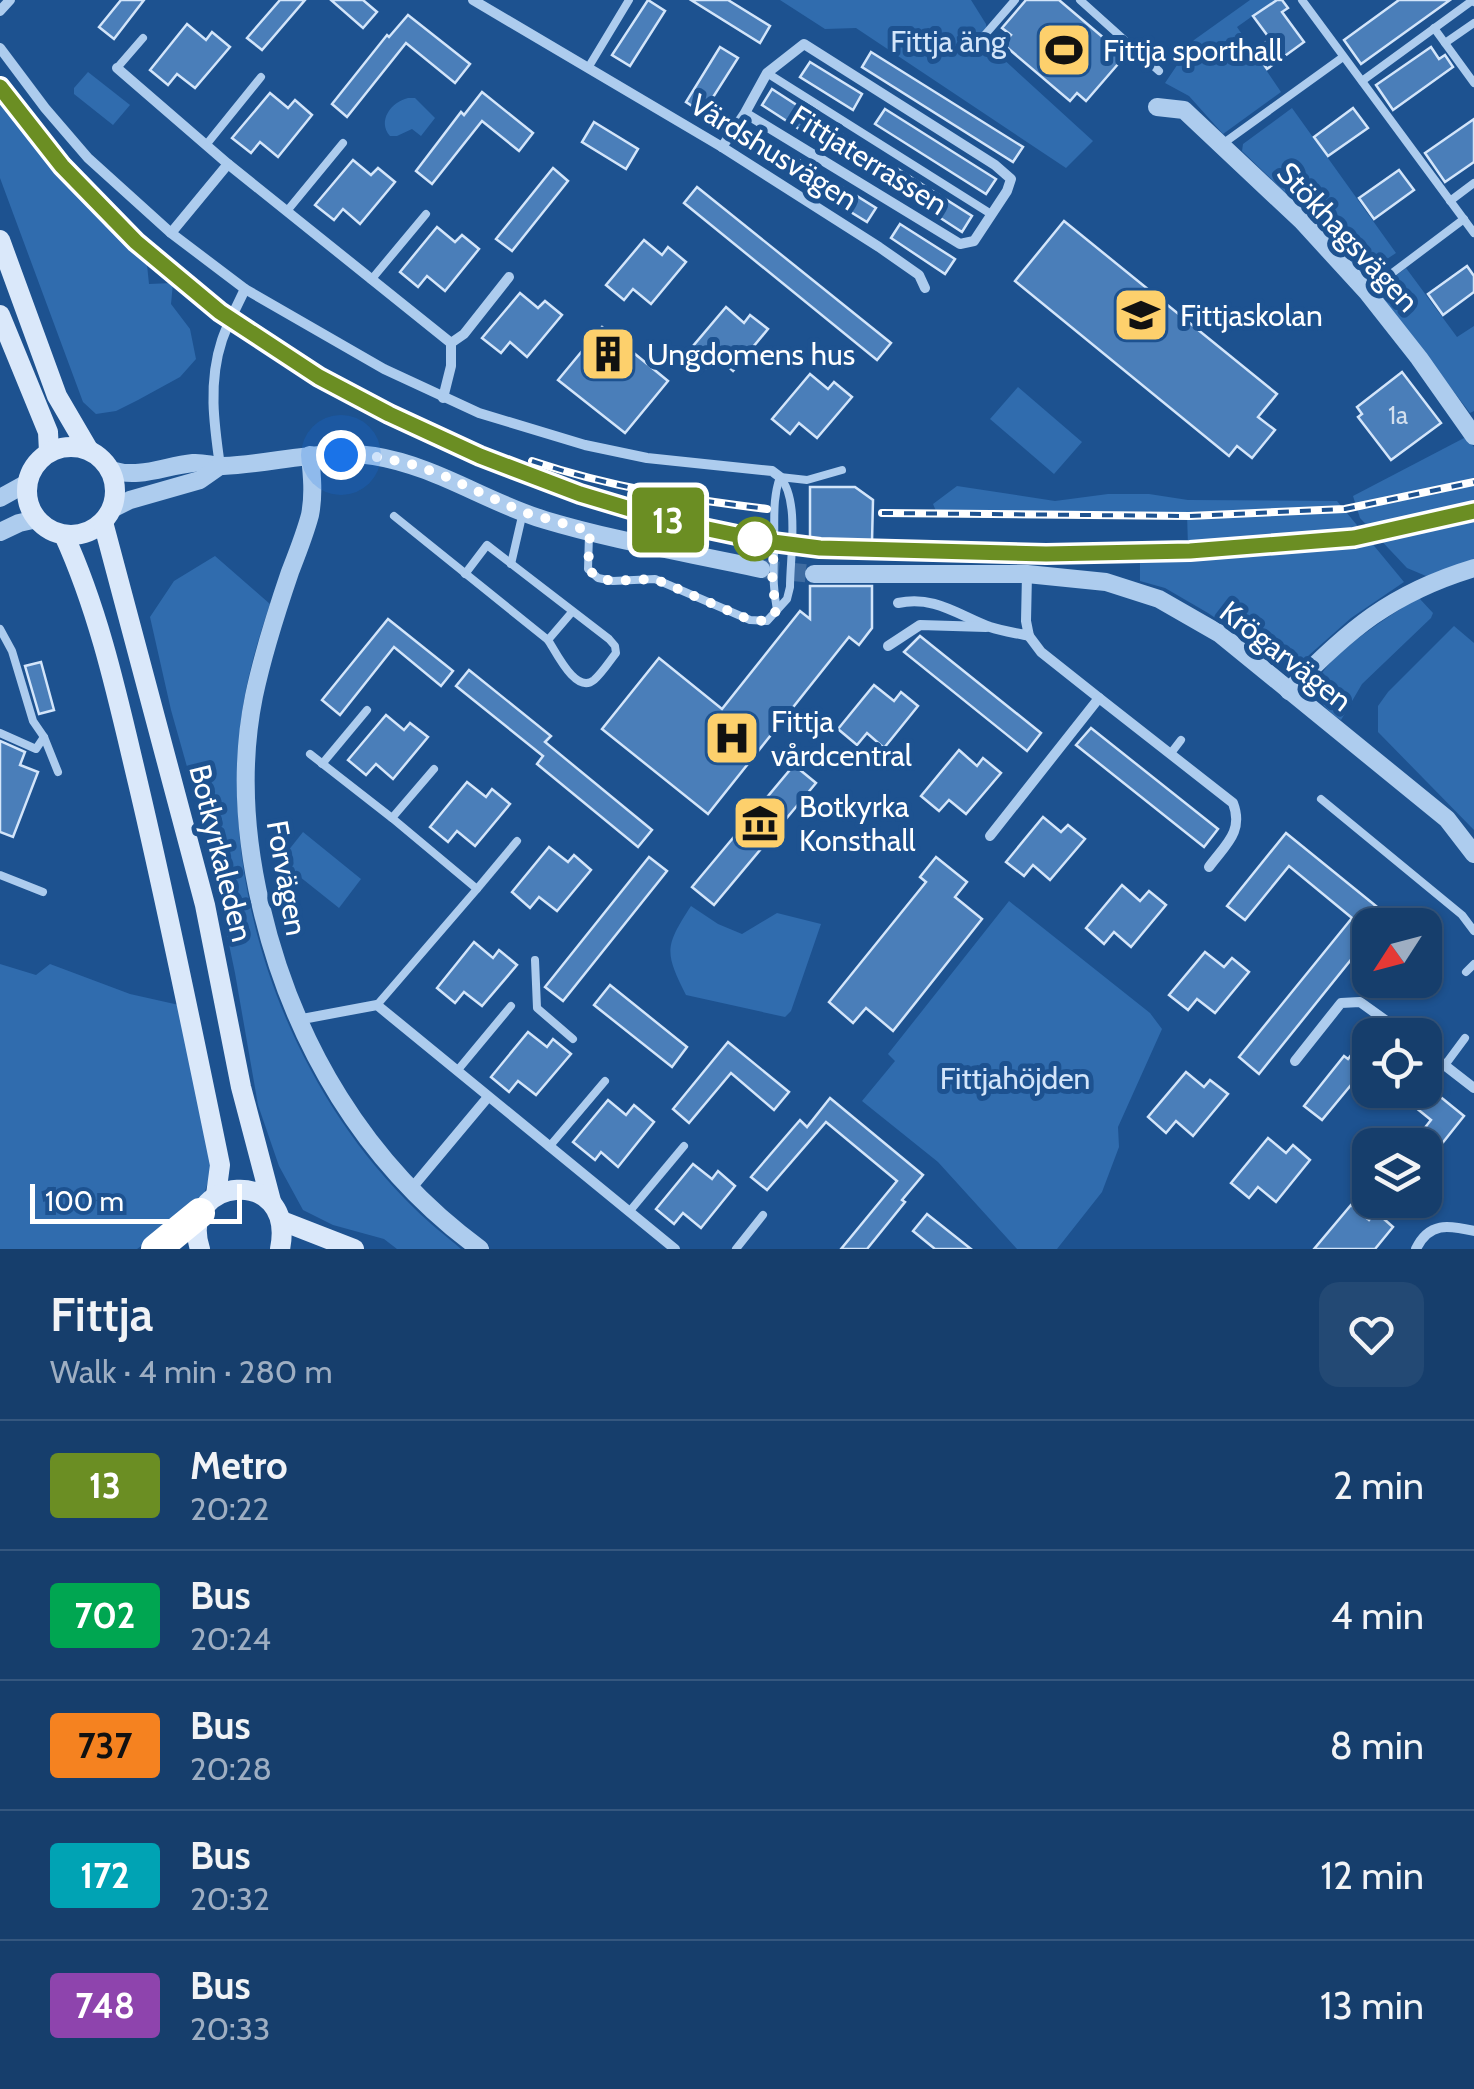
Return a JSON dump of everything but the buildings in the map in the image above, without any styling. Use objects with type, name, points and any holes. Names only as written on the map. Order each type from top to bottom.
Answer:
[{"type":"highway","points":[[156,1249],[208,1204]]},
{"type":"main road","points":[[0,240],[57,396],[88,450]]},
{"type":"main road","points":[[0,315],[48,432],[49,452]]},
{"type":"main road","points":[[107,516],[94,529],[80,534],[64,535],[48,529],[37,519],[27,498],[27,483],[37,462],[49,452],[74,446],[102,458],[111,470]]},
{"type":"main road","name":"Botkyrkaleden","points":[[111,470],[115,497],[107,516],[205,906],[241,1086],[271,1202],[282,1221]]},
{"type":"main road","points":[[64,535],[84,579],[121,710],[170,918],[220,1165],[196,1233],[200,1249]]},
{"type":"main road","points":[[208,1204],[239,1188],[271,1202]]},
{"type":"main road","points":[[280,1249],[282,1221],[354,1249]]},
{"type":"street","points":[[0,12],[10,0]]},
{"type":"street","name":"Värdshusvägen","points":[[473,0],[722,147],[879,247],[918,276],[925,288]]},
{"type":"street","name":"Fittjaterrassen","points":[[722,147],[767,73],[804,44],[1011,178],[1007,191],[974,241],[960,244],[745,113]]},
{"type":"street","points":[[0,48],[88,158],[171,233],[245,289],[384,369],[443,398],[517,426],[585,445],[647,458],[772,471],[780,478]]},
{"type":"street","points":[[117,68],[228,164],[451,343]]},
{"type":"street","name":"Stökhagsvägen","points":[[1157,107],[1184,110],[1289,208],[1367,292],[1474,436]]},
{"type":"street","points":[[171,233],[228,164]]},
{"type":"street","points":[[451,343],[464,334],[509,278]]},
{"type":"street","points":[[220,466],[212,407],[214,373],[222,340],[245,289]]},
{"type":"street","points":[[443,398],[451,366],[451,343]]},
{"type":"street","points":[[111,470],[128,476],[196,462],[220,466],[310,454],[371,456],[440,474],[523,512],[590,531],[761,568]]},
{"type":"street","name":"Forvägen","points":[[310,454],[310,516],[268,638],[251,710],[246,776],[253,870],[269,942],[297,1020],[344,1107],[410,1190],[480,1249]]},
{"type":"street","points":[[107,516],[130,500],[200,480],[220,466]]},
{"type":"street","points":[[0,498],[27,483]]},
{"type":"street","points":[[0,532],[37,519]]},
{"type":"street","points":[[1289,691],[1350,632],[1412,590],[1474,568]]},
{"type":"street","name":"Krögarvägen","points":[[814,574],[1027,574],[1106,582],[1159,599],[1220,634],[1447,819],[1474,854]]},
{"type":"street","points":[[1027,574],[1026,621],[1029,636],[1041,652],[1233,804],[1236,830],[1209,866]]},
{"type":"street","points":[[898,603],[936,603],[992,628]]},
{"type":"street","points":[[888,646],[920,625],[992,628],[1029,636]]},
{"type":"street","points":[[990,836],[1099,698]]},
{"type":"street","points":[[1295,1061],[1342,1003],[1360,1002],[1382,1018]]},
{"type":"street","points":[[297,1020],[376,1005],[675,1249]]},
{"type":"street","points":[[1442,1063],[1474,1088]]},
{"type":"street","points":[[410,1190],[488,1097]]},
{"type":"street","points":[[1416,1249],[1429,1230],[1474,1231]]},
{"type":"lane","points":[[588,68],[629,0]]},
{"type":"lane","points":[[983,37],[1015,0]]},
{"type":"lane","points":[[1080,0],[1160,71]]},
{"type":"lane","points":[[1302,0],[1474,233]]},
{"type":"lane","points":[[1362,81],[1474,2]]},
{"type":"lane","points":[[1445,43],[1474,23]]},
{"type":"lane","points":[[1434,28],[1474,83]]},
{"type":"lane","points":[[117,68],[142,38]]},
{"type":"lane","points":[[1222,145],[1343,57]]},
{"type":"lane","points":[[767,73],[991,214]]},
{"type":"lane","points":[[206,145],[261,77]]},
{"type":"lane","points":[[287,211],[343,143]]},
{"type":"lane","points":[[1450,200],[1474,183]]},
{"type":"lane","points":[[371,280],[426,214]]},
{"type":"lane","points":[[1367,292],[1464,219]]},
{"type":"lane","points":[[780,478],[807,480],[842,470]]},
{"type":"lane","points":[[590,531],[588,569],[598,578],[655,579],[750,620],[767,621],[787,600],[790,587],[791,500],[780,478]]},
{"type":"lane","points":[[777,610],[772,584],[774,494],[780,478]]},
{"type":"lane","points":[[511,564],[523,512]]},
{"type":"lane","points":[[394,516],[465,574],[548,640],[577,682],[592,682],[616,653],[609,639],[487,545],[465,574]]},
{"type":"lane","points":[[548,640],[572,612]]},
{"type":"lane","points":[[0,629],[12,651],[33,721],[58,772]]},
{"type":"lane","points":[[322,764],[367,710]]},
{"type":"lane","points":[[0,733],[36,749],[44,737]]},
{"type":"lane","points":[[1171,753],[1181,740]]},
{"type":"lane","points":[[310,754],[477,889]]},
{"type":"lane","points":[[392,818],[434,770]]},
{"type":"lane","points":[[1322,798],[1462,915],[1474,931]]},
{"type":"lane","points":[[376,1005],[518,841]]},
{"type":"lane","points":[[0,875],[43,892]]},
{"type":"lane","points":[[535,960],[537,1008],[573,1039]]},
{"type":"lane","points":[[1466,972],[1474,964]]},
{"type":"lane","points":[[456,1071],[512,1006]]},
{"type":"lane","points":[[1445,1065],[1465,1038]]},
{"type":"lane","points":[[549,1147],[605,1081]]},
{"type":"lane","points":[[629,1212],[684,1146]]},
{"type":"lane","points":[[736,1249],[764,1215]]},
{"type":"green space","name":"Fittja äng","points":[[780,0],[971,0],[986,24],[989,46],[1093,141],[1066,168],[856,28],[825,29]]},
{"type":"green space","points":[[1250,0],[1275,0],[1237,27],[1281,92],[1223,134],[1189,96],[1165,83],[1194,40]]},
{"type":"green space","points":[[88,72],[130,105],[113,125],[74,94],[74,88]]},
{"type":"green space","points":[[0,91],[35,139],[91,202],[146,255],[149,284],[173,283],[171,304],[190,329],[196,359],[180,377],[116,411],[96,414],[83,402],[0,178]]},
{"type":"green space","points":[[408,98],[415,98],[435,118],[421,136],[412,129],[390,136],[385,124],[388,113]]},
{"type":"green space","points":[[1292,108],[1396,253],[1363,275],[1242,151],[1243,144]]},
{"type":"green space","points":[[1406,268],[1457,337],[1474,326],[1474,411],[1470,413],[1379,293],[1381,287]]},
{"type":"green space","points":[[1018,387],[1082,442],[1054,474],[990,419]]},
{"type":"green space","points":[[1466,437],[1474,447],[1474,560],[1426,576],[1407,568],[1360,518],[1353,496]]},
{"type":"green space","points":[[957,486],[1055,501],[1108,494],[1149,494],[1188,500],[1337,501],[1404,582],[1351,618],[1299,664],[1287,666],[1165,588],[1140,581],[1140,548],[1188,547],[1187,513],[936,511],[933,504]]},
{"type":"green space","points":[[215,556],[270,604],[244,698],[237,795],[242,860],[255,925],[274,989],[300,1050],[333,1108],[371,1161],[415,1209],[461,1249],[397,1249],[384,1239],[333,1225],[303,1210],[279,1166],[258,1105],[206,834],[150,617],[174,581]]},
{"type":"green space","points":[[1419,598],[1433,613],[1431,618],[1362,684],[1341,720],[1327,709],[1319,695],[1318,683],[1323,673],[1361,636]]},
{"type":"green space","points":[[1454,626],[1474,643],[1474,830],[1378,732],[1378,706],[1388,692]]},
{"type":"green space","points":[[303,832],[361,879],[339,908],[280,861]]},
{"type":"green space","name":"Fittjahöjden","points":[[1009,901],[1150,1013],[1162,1029],[1118,1127],[1119,1147],[1102,1192],[1057,1249],[1017,1249],[938,1162],[862,1101],[895,1061],[888,1054]]},
{"type":"green space","points":[[691,906],[742,934],[777,913],[821,924],[791,1011],[785,1017],[686,995],[670,949]]},
{"type":"green space","points":[[0,964],[36,975],[50,964],[130,994],[179,1005],[214,1164],[204,1194],[137,1249],[0,1249]]},
{"type":"tunnel","points":[[761,569],[814,574]]},
{"type":"railway","points":[[0,86],[64,166],[135,241],[191,290],[317,376],[454,445],[525,474],[668,521],[765,541]]},
{"type":"railway","points":[[532,461],[648,491],[767,509]]},
{"type":"railway","points":[[882,513],[1189,516],[1345,509],[1474,482]]},
{"type":"railway","points":[[820,549],[1047,554],[1190,551],[1354,538],[1474,511]]},
{"type":"metro line","name":"13","points":[[0,87],[62,166],[136,242],[220,312],[319,377],[480,456],[580,494],[670,521],[820,548],[1046,554],[1190,551],[1354,538],[1474,511]]},
{"type":"place","name":"Fittja sporthall","points":[[1064,50]]},
{"type":"place","name":"Fittjaskolan","points":[[1141,315]]},
{"type":"place","name":"Ungdomens hus","points":[[608,354]]},
{"type":"place","name":"Fittja vårdcentral","points":[[732,738]]},
{"type":"place","name":"Botkyrka Konsthall","points":[[760,823]]},
{"type":"route","points":[[341,455],[408,463],[544,520],[590,531],[588,569],[598,578],[655,579],[750,620],[767,621],[777,610],[772,584],[774,545],[755,539]]}]
